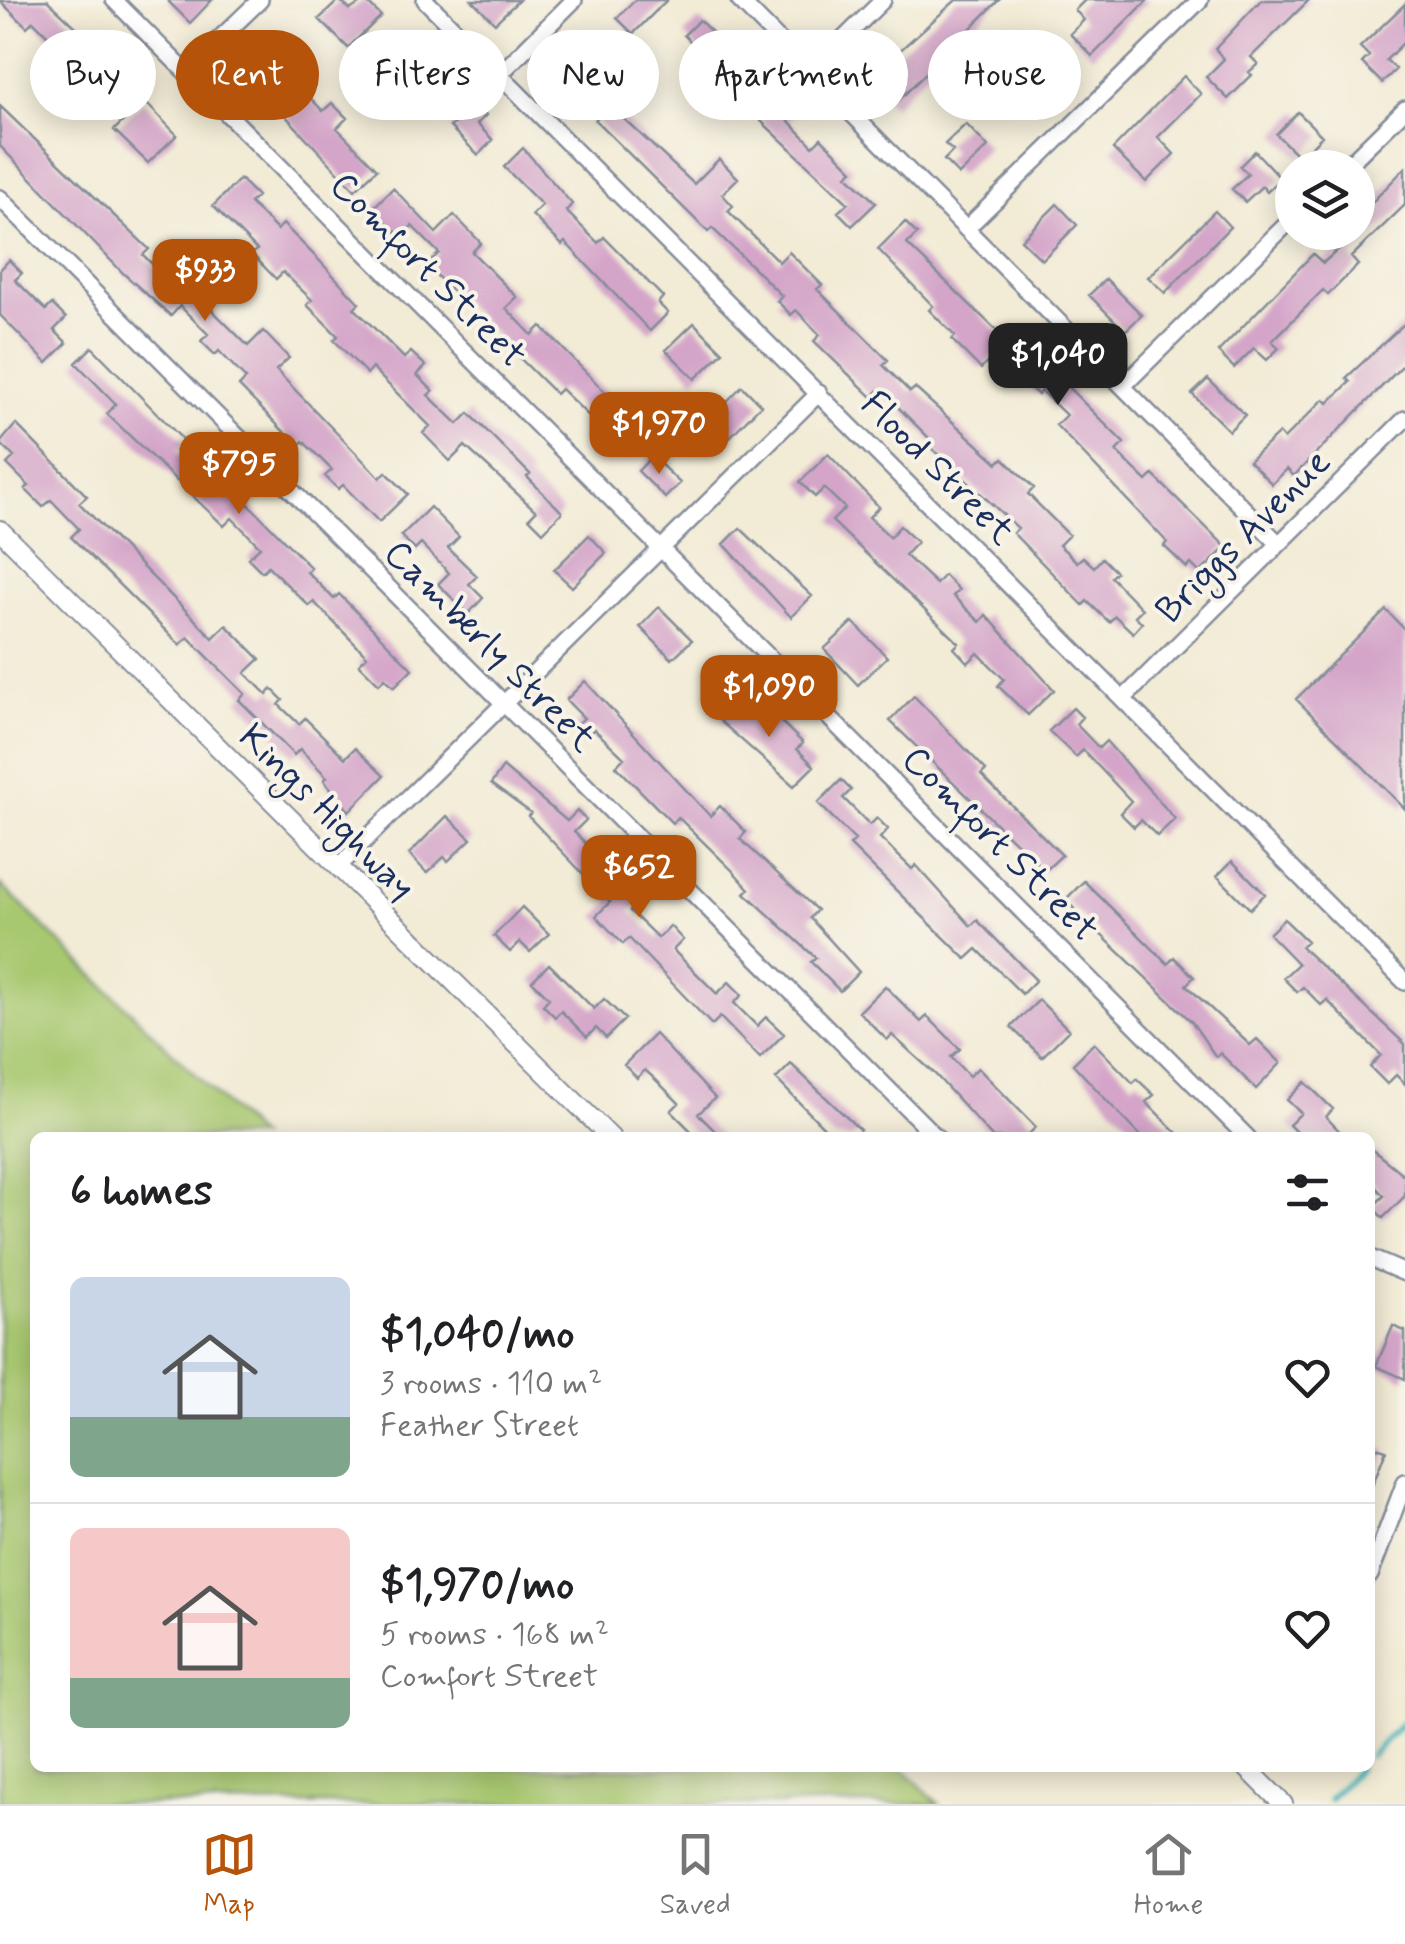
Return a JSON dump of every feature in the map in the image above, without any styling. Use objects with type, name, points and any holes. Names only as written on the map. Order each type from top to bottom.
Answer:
[{"type":"street","name":"Comfort Street","points":[[114,0],[176,61]]},
{"type":"street","points":[[229,30],[260,0]]},
{"type":"street","name":"Flood Street","points":[[425,0],[455,30]]},
{"type":"street","points":[[507,67],[574,0]]},
{"type":"street","points":[[738,0],[769,30]]},
{"type":"street","points":[[853,30],[883,0]]},
{"type":"street","points":[[968,228],[1200,0]]},
{"type":"street","name":"Flood Street","points":[[507,83],[1125,697],[1405,982]]},
{"type":"street","points":[[1363,150],[1405,108]]},
{"type":"street","name":"Comfort Street","points":[[235,120],[1242,1132]]},
{"type":"street","points":[[860,120],[1278,543]]},
{"type":"street","name":"Camberly Street","points":[[0,198],[931,1132]]},
{"type":"street","points":[[1124,385],[1275,236]]},
{"type":"street","points":[[338,867],[664,550],[819,393]]},
{"type":"street","name":"Briggs Avenue","points":[[1125,697],[1405,418]]},
{"type":"street","name":"Kings Highway","points":[[0,530],[605,1132]]},
{"type":"street","points":[[1375,1260],[1405,1273]]},
{"type":"street","points":[[1375,1562],[1405,1482]]},
{"type":"street","points":[[1375,1522],[1388,1526]]},
{"type":"street","points":[[1250,1772],[1284,1804]]},
{"type":"green space","points":[[0,884],[254,1132],[30,1132],[30,1772],[906,1772],[939,1804],[0,1804]]},
{"type":"building","points":[[47,0],[79,30],[42,30],[33,21],[27,27],[0,1]]},
{"type":"building","points":[[167,0],[212,0],[190,23]]},
{"type":"building","points":[[339,0],[350,10],[365,0],[381,16],[367,30],[339,30],[339,39],[319,19]]},
{"type":"building","points":[[472,0],[519,0],[495,23]]},
{"type":"building","points":[[635,0],[667,0],[637,30],[629,30],[617,18]]},
{"type":"building","points":[[956,0],[999,0],[969,30],[928,30],[928,71],[908,91],[908,43]]},
{"type":"building","points":[[1085,0],[1148,0],[1092,56],[1081,45],[1081,30],[1074,30],[1084,20],[1075,10]]},
{"type":"building","points":[[1261,0],[1309,0],[1251,57],[1258,64],[1249,72],[1252,75],[1228,99],[1206,77],[1224,59],[1215,49]]},
{"type":"building","points":[[1405,4],[1405,41],[1386,60],[1396,69],[1382,83],[1362,63],[1369,56],[1360,47]]},
{"type":"building","points":[[699,20],[710,30],[689,30]]},
{"type":"building","points":[[1184,76],[1201,94],[1158,137],[1174,154],[1146,182],[1113,149]]},
{"type":"building","points":[[332,103],[339,110],[339,120],[345,120],[337,128],[377,169],[355,190],[289,120],[319,120],[319,107],[323,111]]},
{"type":"building","points":[[0,106],[149,249],[143,255],[170,282],[177,275],[248,346],[263,331],[289,358],[276,370],[380,478],[386,472],[408,494],[379,522],[343,485],[338,489],[325,476],[332,470],[303,441],[298,446],[239,386],[246,379],[219,351],[215,355],[201,341],[208,334],[180,306],[171,316],[124,274],[0,146]]},
{"type":"building","points":[[1298,112],[1322,136],[1308,150],[1292,150],[1276,134]]},
{"type":"building","points":[[156,113],[177,135],[148,163],[114,130],[124,120],[156,120]]},
{"type":"building","points":[[481,120],[477,124],[493,140],[478,155],[450,127],[456,122]]},
{"type":"building","points":[[595,120],[625,120],[694,184],[719,159],[738,178],[722,194],[733,206],[728,211],[779,262],[789,252],[822,285],[817,289],[888,360],[883,365],[910,392],[915,388],[998,463],[1003,458],[1034,488],[1028,494],[1069,535],[1059,545],[1077,562],[1083,557],[1094,567],[1102,558],[1116,572],[1111,577],[1142,609],[1135,616],[1142,623],[1133,633],[1115,616],[1109,622],[1087,601],[1083,605],[1013,533],[1018,528],[930,447],[934,443],[880,389],[872,397],[814,341],[820,335],[796,310],[791,315],[777,301],[782,296],[754,268],[712,228],[708,232]]},
{"type":"building","points":[[788,120],[813,146],[821,138],[853,170],[847,175],[876,203],[852,226],[838,212],[848,203],[761,121]]},
{"type":"building","points":[[966,124],[988,147],[959,175],[944,160],[953,151],[945,144]]},
{"type":"building","points":[[523,148],[572,204],[566,211],[598,243],[604,237],[663,297],[658,303],[668,313],[650,331],[565,242],[562,245],[532,215],[542,205],[504,167]]},
{"type":"building","points":[[1255,151],[1275,173],[1275,185],[1267,192],[1262,186],[1245,202],[1232,189],[1248,174],[1240,166]]},
{"type":"building","points":[[1405,168],[1405,205],[1375,234],[1375,199]]},
{"type":"building","points":[[240,179],[257,196],[250,203],[277,230],[283,224],[316,257],[359,303],[354,308],[404,358],[411,352],[426,366],[417,375],[433,391],[428,395],[458,424],[469,413],[530,474],[527,477],[562,512],[543,532],[529,518],[536,511],[465,446],[450,461],[423,433],[430,426],[372,368],[367,374],[334,340],[338,336],[307,305],[312,300],[283,272],[276,279],[252,254],[257,250],[213,206]]},
{"type":"building","points":[[393,188],[436,233],[454,215],[481,243],[472,252],[517,297],[506,308],[532,335],[541,326],[641,429],[622,448],[561,389],[556,394],[426,265],[439,253],[412,226],[401,237],[373,208]]},
{"type":"building","points":[[1057,204],[1077,225],[1042,260],[1021,240]]},
{"type":"building","points":[[1215,211],[1230,227],[1165,293],[1148,277]]},
{"type":"building","points":[[905,222],[917,234],[907,244],[1025,358],[1032,351],[1124,443],[1116,451],[1147,481],[1153,475],[1226,547],[1200,573],[1191,564],[1187,568],[1164,546],[1167,542],[1056,425],[1066,415],[1041,391],[1038,395],[996,353],[981,369],[952,340],[955,336],[929,310],[933,306],[878,249]]},
{"type":"building","points":[[1338,250],[1358,250],[1351,257],[1358,265],[1328,295],[1323,290],[1272,341],[1279,348],[1267,360],[1254,348],[1234,368],[1218,352],[1313,254],[1323,263]]},
{"type":"building","points":[[9,260],[22,273],[15,280],[46,310],[52,304],[66,318],[54,330],[67,343],[47,363],[0,315],[0,270]]},
{"type":"building","points":[[1106,279],[1142,315],[1125,331],[1089,295]]},
{"type":"building","points":[[694,323],[723,352],[695,379],[666,350]]},
{"type":"building","points":[[1405,323],[1405,363],[1294,476],[1287,469],[1272,484],[1249,461],[1279,433],[1284,439],[1324,399],[1328,403],[1350,382],[1346,378]]},
{"type":"building","points":[[92,347],[185,442],[176,451],[209,483],[218,473],[311,568],[307,572],[334,599],[339,594],[412,669],[394,687],[385,678],[379,684],[359,664],[367,656],[314,602],[309,606],[268,566],[262,572],[248,558],[260,547],[232,518],[224,526],[107,414],[116,404],[76,363]]},
{"type":"building","points":[[1208,379],[1245,415],[1229,431],[1192,394]]},
{"type":"building","points":[[742,386],[761,405],[724,443],[705,424]]},
{"type":"building","points":[[16,424],[87,496],[79,503],[213,638],[226,625],[260,659],[245,673],[267,695],[272,689],[283,700],[279,705],[299,724],[305,718],[345,758],[355,748],[384,776],[349,811],[324,780],[327,777],[300,749],[294,755],[239,700],[245,694],[188,637],[180,645],[71,537],[79,529],[51,500],[43,507],[25,489],[29,486],[7,464],[14,457],[0,443]]},
{"type":"building","points":[[828,454],[879,507],[869,517],[890,537],[900,526],[917,542],[905,555],[936,584],[944,575],[959,590],[953,596],[980,622],[986,615],[1054,690],[1028,715],[998,686],[1004,679],[978,653],[968,663],[954,648],[959,643],[832,521],[845,508],[824,488],[815,497],[800,482]]},
{"type":"building","points":[[652,456],[680,483],[665,498],[638,471]]},
{"type":"building","points":[[430,507],[459,537],[448,548],[477,576],[469,584],[483,598],[468,614],[438,584],[449,573],[421,544],[415,550],[401,536]]},
{"type":"building","points":[[740,528],[812,596],[791,617],[724,544]]},
{"type":"building","points":[[589,535],[606,553],[572,587],[554,570]]},
{"type":"building","points":[[659,607],[692,640],[672,659],[640,627]]},
{"type":"building","points":[[1386,610],[1405,630],[1405,809],[1296,699]]},
{"type":"building","points":[[853,622],[887,657],[858,685],[824,649]]},
{"type":"building","points":[[585,681],[710,816],[720,806],[746,832],[740,839],[817,910],[810,918],[859,972],[840,991],[811,962],[816,958],[745,893],[749,889],[732,870],[678,817],[672,823],[616,766],[624,758],[594,729],[586,737],[575,726],[584,718],[566,700]]},
{"type":"building","points":[[914,696],[986,770],[981,775],[1062,855],[1045,871],[890,721]]},
{"type":"building","points":[[741,700],[754,713],[763,704],[803,743],[797,749],[814,766],[794,786],[720,721]]},
{"type":"building","points":[[1073,708],[1082,717],[1076,724],[1099,748],[1106,741],[1175,819],[1157,836],[1141,820],[1134,827],[1120,813],[1131,801],[1083,750],[1076,757],[1049,731]]},
{"type":"building","points":[[503,767],[567,821],[577,811],[586,820],[574,832],[643,899],[630,911],[658,938],[670,926],[683,940],[673,950],[717,994],[729,982],[742,995],[734,1003],[757,1026],[766,1017],[784,1034],[760,1058],[720,1017],[712,1025],[629,938],[623,944],[596,916],[610,902],[528,816],[531,813],[491,784]]},
{"type":"building","points":[[841,780],[851,790],[843,798],[870,825],[877,818],[888,829],[880,838],[912,869],[916,865],[971,926],[977,920],[1036,980],[1022,994],[977,949],[966,959],[850,845],[855,840],[818,803]]},
{"type":"building","points":[[447,816],[471,839],[448,861],[444,857],[427,873],[409,854]]},
{"type":"building","points":[[1232,861],[1265,894],[1250,909],[1217,876]]},
{"type":"building","points":[[1084,881],[1168,964],[1174,957],[1194,977],[1186,985],[1250,1045],[1257,1039],[1281,1063],[1256,1089],[1220,1053],[1216,1057],[1192,1022],[1065,900]]},
{"type":"building","points":[[522,907],[549,934],[530,952],[520,942],[510,952],[494,936]]},
{"type":"building","points":[[1284,919],[1307,941],[1301,947],[1405,1044],[1405,1084],[1396,1075],[1387,1084],[1370,1067],[1381,1055],[1327,1000],[1321,1005],[1303,987],[1297,992],[1283,978],[1298,964],[1269,934]]},
{"type":"building","points":[[549,964],[594,1009],[604,999],[625,1019],[606,1038],[596,1028],[587,1037],[561,1011],[555,1017],[543,1005],[549,998],[532,981]]},
{"type":"building","points":[[885,986],[921,1022],[927,1016],[960,1049],[951,1057],[969,1076],[978,1068],[1036,1127],[1031,1132],[988,1132],[935,1074],[892,1035],[887,1040],[859,1012]]},
{"type":"building","points":[[1039,1000],[1069,1030],[1042,1057],[1011,1027]]},
{"type":"building","points":[[655,1034],[715,1098],[698,1114],[716,1132],[692,1132],[671,1111],[679,1103],[656,1080],[645,1070],[637,1078],[624,1065]]},
{"type":"building","points":[[1094,1043],[1133,1083],[1137,1079],[1154,1095],[1146,1102],[1176,1132],[1137,1132],[1073,1064]]},
{"type":"building","points":[[791,1064],[860,1130],[828,1132],[776,1079]]},
{"type":"building","points":[[1305,1082],[1333,1109],[1326,1117],[1340,1132],[1296,1132],[1289,1125],[1301,1113],[1287,1100]]},
{"type":"building","points":[[1375,1152],[1405,1176],[1405,1196],[1383,1218],[1375,1204],[1384,1196],[1375,1186]]},
{"type":"building","points":[[1393,1326],[1405,1331],[1405,1379],[1376,1366]]},
{"type":"building","points":[[1375,1447],[1386,1450],[1375,1479]]},
{"type":"waterway","points":[[1375,1751],[1405,1720]]},
{"type":"waterway","points":[[1329,1799],[1355,1772]]}]
